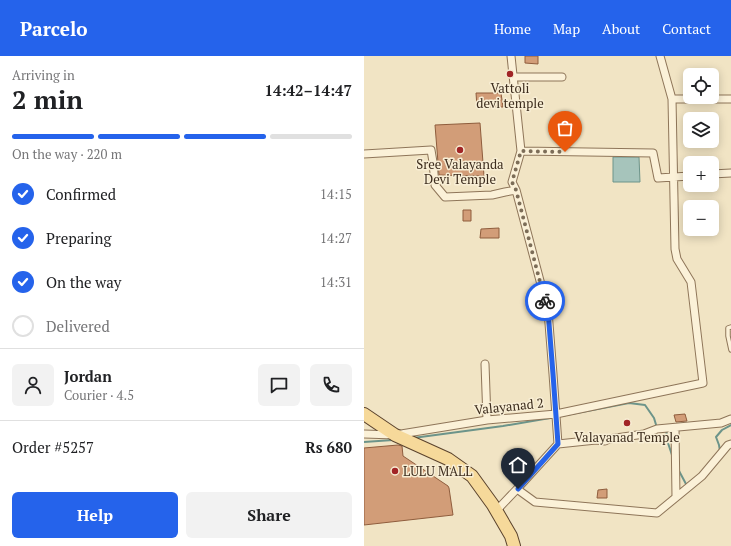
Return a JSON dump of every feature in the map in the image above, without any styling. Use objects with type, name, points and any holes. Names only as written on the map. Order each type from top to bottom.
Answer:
[{"type":"main road","points":[[364,414],[395,436],[448,459],[472,476],[493,505],[511,536],[514,546]]},
{"type":"street","points":[[511,56],[521,151],[512,182],[516,190],[548,311],[558,444]]},
{"type":"street","points":[[660,56],[672,99],[674,177]]},
{"type":"street","points":[[514,77],[562,77]]},
{"type":"street","points":[[672,99],[731,99]]},
{"type":"street","points":[[364,154],[431,150],[435,185],[445,196],[492,196],[516,190]]},
{"type":"street","points":[[521,151],[653,153],[658,178],[683,176]]},
{"type":"street","points":[[719,174],[731,173]]},
{"type":"street","name":"Valayanad 2","points":[[364,434],[395,436],[487,420],[556,414],[704,383],[692,282],[678,259],[675,249],[674,177]]},
{"type":"street","points":[[485,364],[487,420]]},
{"type":"street","points":[[496,511],[518,489],[558,444],[596,440],[605,441],[609,439],[644,434],[657,429],[721,423],[731,419]]},
{"type":"street","points":[[675,428],[676,497]]},
{"type":"street","points":[[518,489],[535,502],[657,513],[702,476],[728,445],[731,444]]},
{"type":"lane","points":[[731,327],[728,328],[731,350]]},
{"type":"water","points":[[613,157],[639,157],[640,182],[613,182]]},
{"type":"building","points":[[525,56],[538,56],[538,64],[525,63]]},
{"type":"building","points":[[476,93],[501,93],[503,107],[477,107]]},
{"type":"building","name":"Sree Valayanda Devi Temple","points":[[480,123],[484,176],[439,175],[435,125]]},
{"type":"building","points":[[463,210],[471,210],[471,221],[463,221]]},
{"type":"building","points":[[499,228],[499,238],[480,238],[481,229]]},
{"type":"building","points":[[685,414],[687,421],[676,422],[674,415]]},
{"type":"building","name":"LULU MALL","points":[[398,445],[402,446],[403,456],[448,486],[453,515],[364,525],[364,448]]},
{"type":"building","points":[[607,489],[607,498],[597,498],[598,490]]},
{"type":"waterway","name":"Valayanad 2","points":[[561,416],[629,403],[645,405],[654,418],[657,428]]},
{"type":"waterway","points":[[413,438],[550,418]]},
{"type":"waterway","points":[[720,451],[716,437],[722,430],[731,425]]},
{"type":"waterway","name":"Valayanad 2","points":[[666,430],[668,443],[673,458]]},
{"type":"waterway","points":[[364,442],[393,440]]},
{"type":"waterway","name":"Valayanad 2","points":[[678,469],[686,484]]},
{"type":"way so far","points":[[545,301],[516,190],[512,182],[521,151],[565,152]]},
{"type":"place","name":"Vattoli devi temple","points":[[510,74]]},
{"type":"place","name":"Sree Valayanda Devi Temple","points":[[460,150]]},
{"type":"place","name":"Valayanad Temple","points":[[627,423]]},
{"type":"place","name":"LULU MALL","points":[[395,471]]},
{"type":"route","points":[[518,489],[558,444],[548,311],[545,301]]}]
